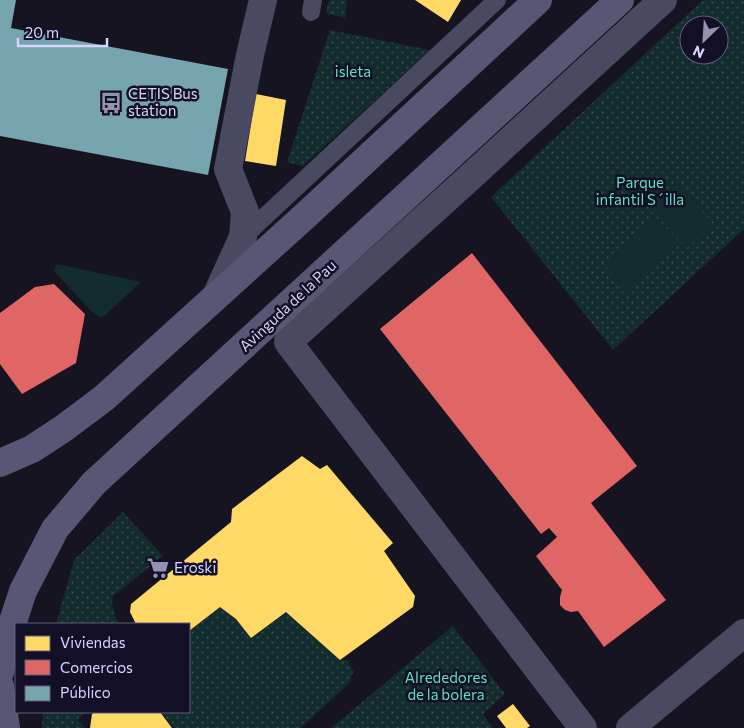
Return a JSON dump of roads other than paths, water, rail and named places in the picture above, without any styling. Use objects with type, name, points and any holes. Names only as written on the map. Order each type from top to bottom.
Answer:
[{"type":"main road","points":[[0,463],[32,448],[64,428],[104,398],[306,215],[538,0]]},
{"type":"main road","name":"Avinguda de la Pau","points":[[2,659],[23,591],[55,529],[94,483],[620,0]]},
{"type":"main road","points":[[0,605],[3,616],[2,659]]},
{"type":"main road","points":[[0,686],[6,728]]},
{"type":"street","points":[[216,296],[243,237],[245,212],[228,169],[250,55],[263,0]]},
{"type":"street","points":[[583,728],[288,342],[663,0]]},
{"type":"street","points":[[630,728],[744,633]]},
{"type":"lane","points":[[243,237],[497,0]]},
{"type":"place","name":"CETIS Bus station","points":[[111,103]]},
{"type":"place","name":"Eroski","points":[[158,568]]},
{"type":"park label","name":"isleta","points":[[353,72]]},
{"type":"park label","name":"Parque infantil S´illa","points":[[640,192]]},
{"type":"park label","name":"Alrededores de la bolera","points":[[446,686]]}]
